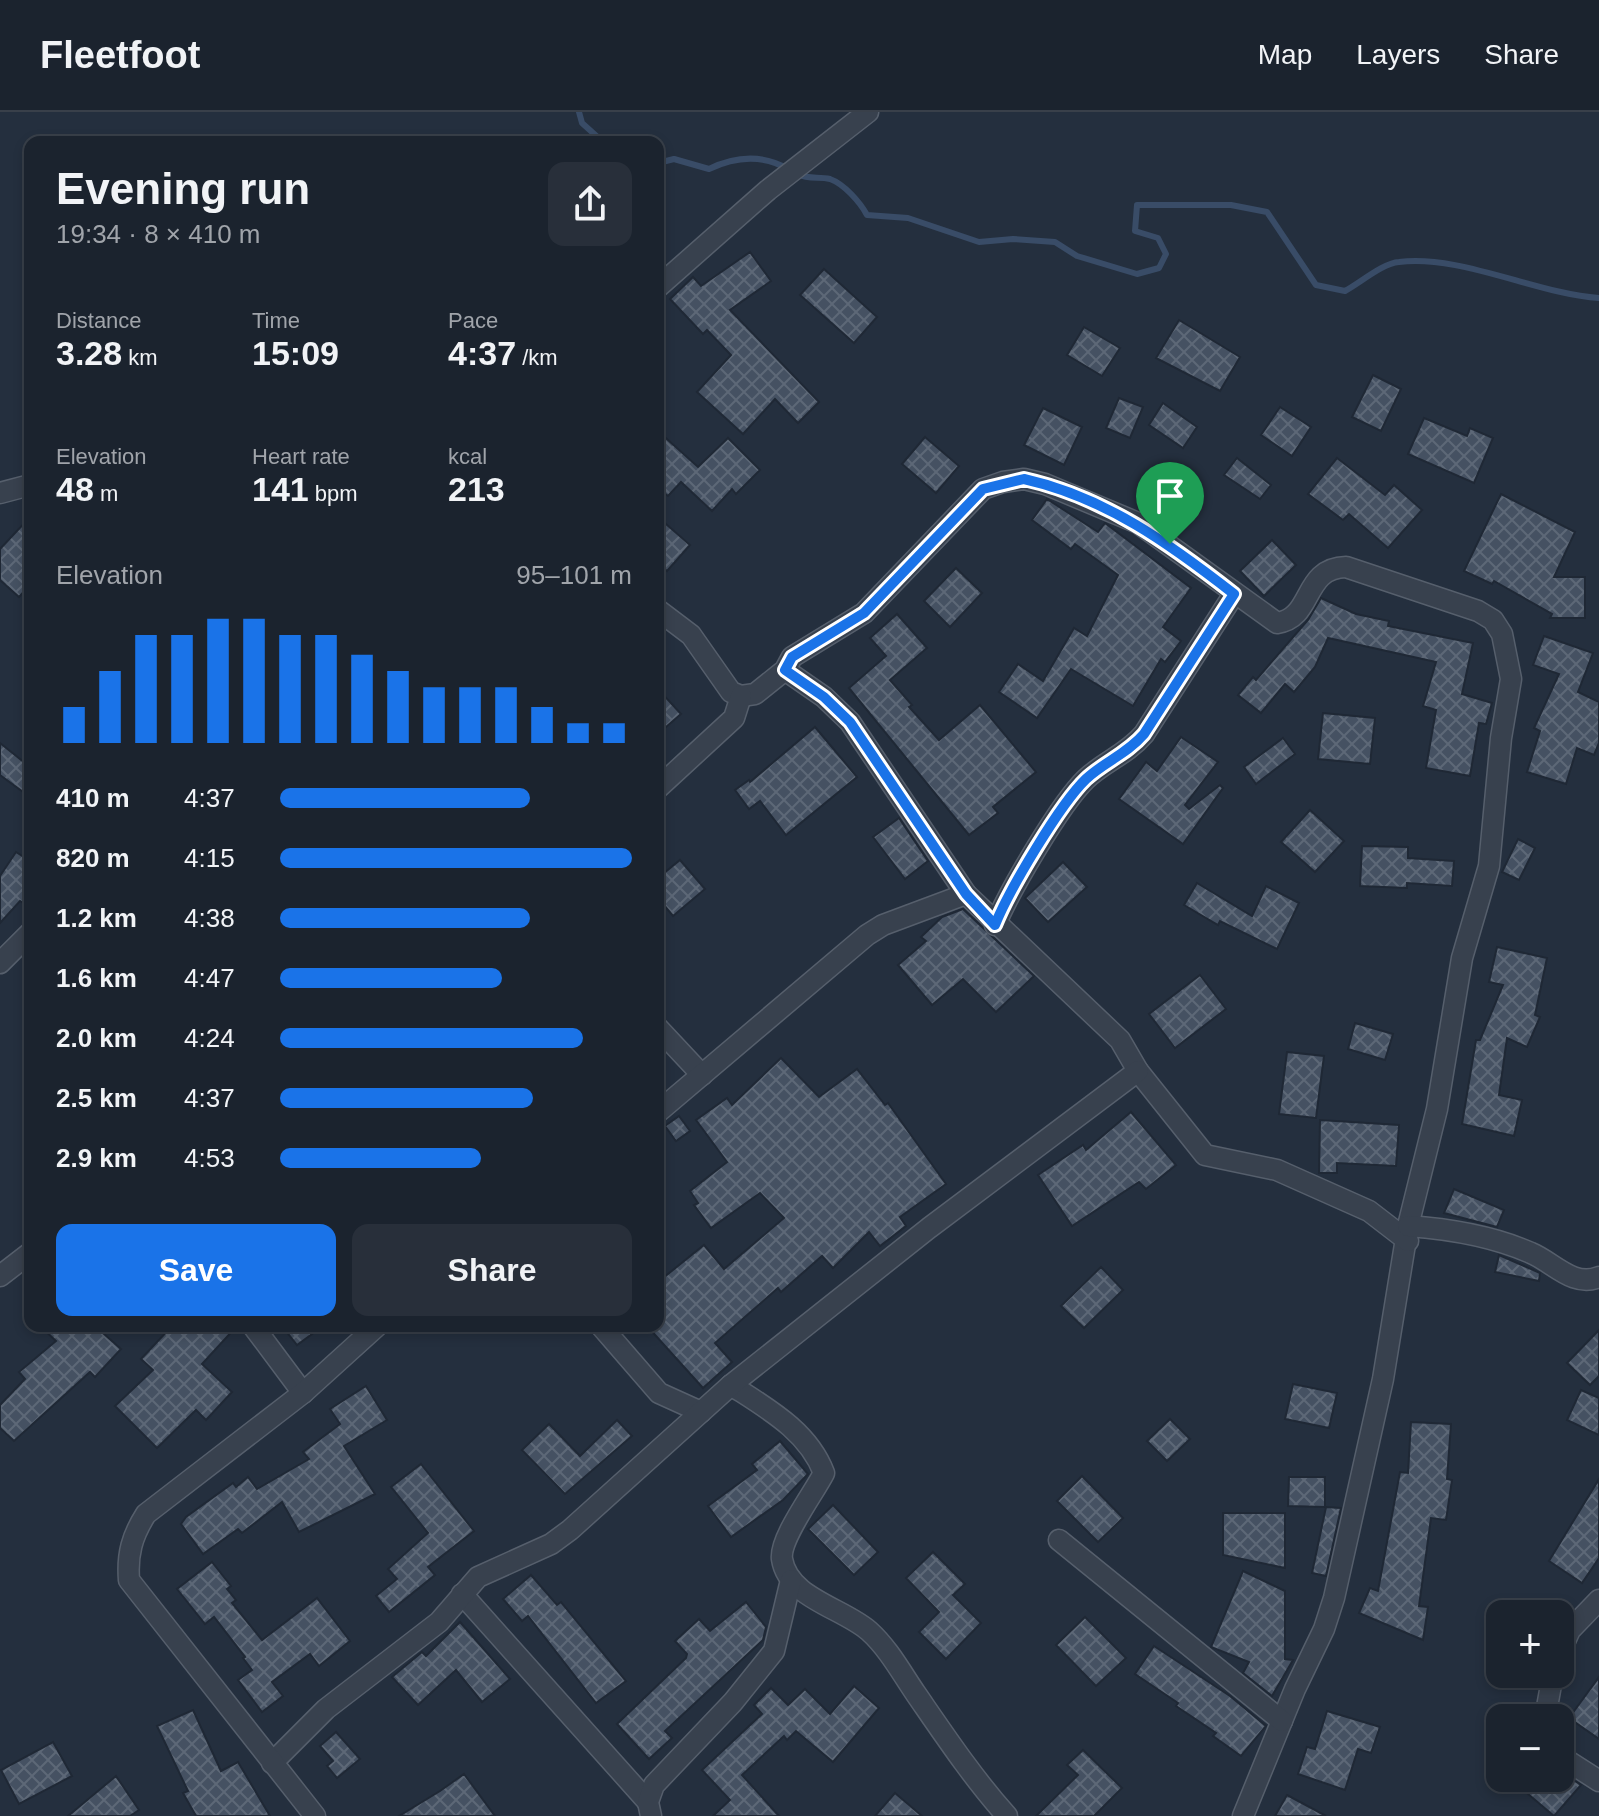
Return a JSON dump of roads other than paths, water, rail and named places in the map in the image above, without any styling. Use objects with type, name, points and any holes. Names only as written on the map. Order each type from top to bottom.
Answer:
[{"type":"street","points":[[664,282],[768,190],[868,112]]},
{"type":"street","points":[[664,615],[691,635],[731,692],[741,696],[755,694],[785,670],[792,657],[864,613],[983,489],[1024,479],[1045,484],[1138,523],[1277,623],[1288,622],[1297,614],[1317,578],[1330,567],[1346,567],[1478,611],[1493,620],[1502,634],[1511,679],[1501,738],[1492,849],[1462,958],[1437,1109],[1408,1233],[1383,1379],[1334,1598],[1324,1629],[1243,1816]]},
{"type":"street","points":[[0,493],[24,487]]},
{"type":"street","points":[[995,925],[1005,901],[1064,805],[1090,776],[1133,748],[1234,594]]},
{"type":"street","points":[[785,670],[824,697],[867,743],[887,778],[966,894],[995,925],[1089,1006],[1120,1040],[1138,1071],[1205,1155],[1277,1170],[1369,1211],[1408,1233],[1453,1230],[1532,1253],[1572,1278],[1599,1277]]},
{"type":"street","points":[[664,782],[734,718],[741,696]]},
{"type":"street","points":[[664,1107],[867,935],[883,925],[966,894]]},
{"type":"street","points":[[0,963],[24,939]]},
{"type":"street","points":[[664,1034],[702,1075]]},
{"type":"street","points":[[272,1763],[326,1709],[439,1622],[478,1577],[561,1537],[731,1385],[929,1228],[1138,1071]]},
{"type":"street","points":[[0,1276],[24,1258]]},
{"type":"street","points":[[257,1332],[303,1393]]},
{"type":"street","points":[[315,1816],[129,1580],[128,1559],[135,1532],[146,1514],[303,1393],[370,1332]]},
{"type":"street","points":[[606,1332],[659,1393],[701,1412]]},
{"type":"street","points":[[731,1385],[777,1414],[815,1450],[824,1473],[782,1547],[782,1562],[791,1580],[805,1592],[851,1617],[879,1641],[980,1785],[1007,1816]]},
{"type":"street","points":[[1059,1540],[1282,1721]]},
{"type":"street","points":[[649,1809],[654,1785],[733,1702],[774,1651],[791,1580]]},
{"type":"street","points":[[462,1594],[649,1809]]},
{"type":"street","points":[[1574,1626],[1599,1600]]},
{"type":"street","points":[[1574,1765],[1599,1781]]},
{"type":"waterway","points":[[579,112],[582,123],[596,136]]},
{"type":"waterway","points":[[664,162],[674,159],[709,169],[729,161],[749,158],[788,169]]},
{"type":"waterway","points":[[798,174],[835,181],[851,194],[867,215],[908,218],[979,242],[1013,239],[1055,242],[1077,256],[1137,274],[1159,268],[1166,254],[1158,238],[1135,231],[1137,205],[1231,205],[1267,212],[1316,285],[1345,291],[1393,263],[1422,261],[1473,269],[1550,290],[1599,298]]}]
